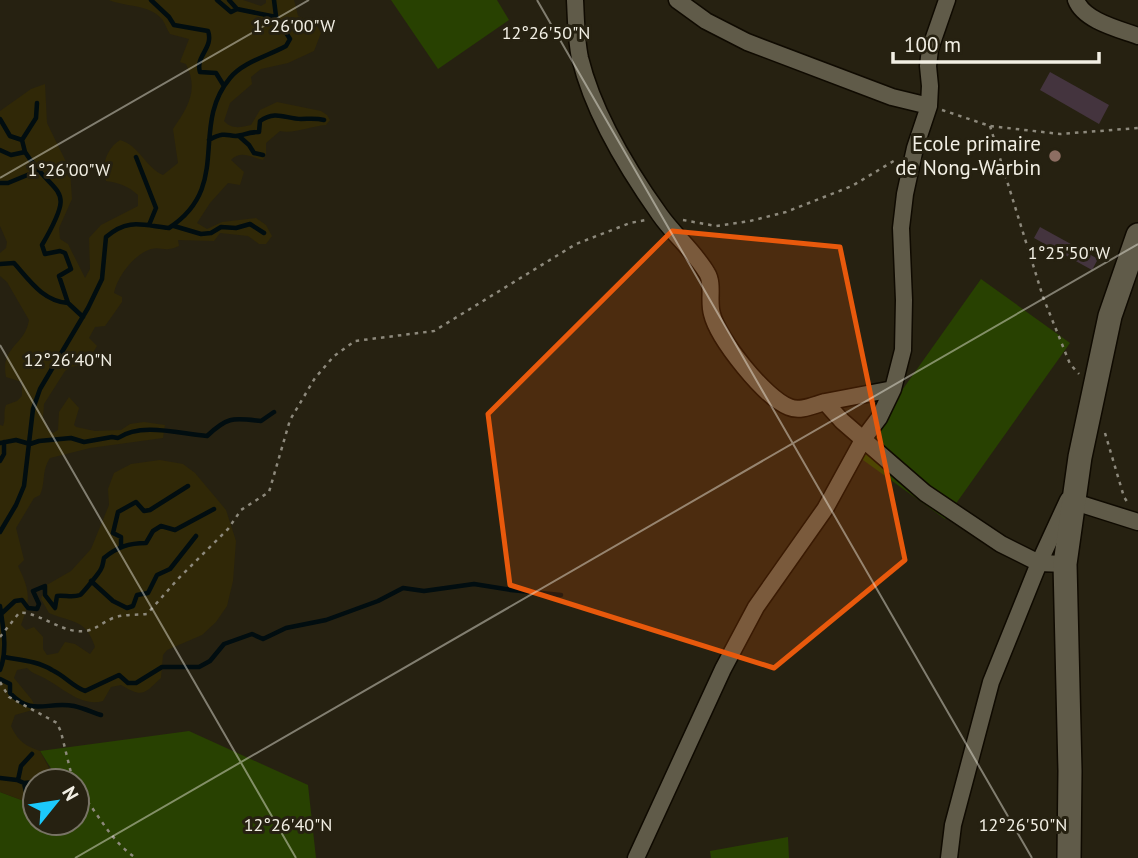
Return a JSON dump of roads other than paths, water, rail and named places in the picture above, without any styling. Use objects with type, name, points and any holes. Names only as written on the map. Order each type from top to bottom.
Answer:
[{"type":"street","points":[[575,0],[576,34],[586,79],[626,163],[661,217],[709,276],[711,313],[717,328],[746,369],[780,402],[790,408],[801,409],[893,389]]},
{"type":"street","points":[[677,0],[706,21],[747,42],[892,97],[929,106]]},
{"type":"street","points":[[636,858],[723,669],[756,607],[825,509],[864,438],[879,418],[893,389],[903,350],[901,228],[915,148],[929,106],[930,49],[947,0]]},
{"type":"street","points":[[1076,0],[1084,11],[1103,23],[1138,36]]},
{"type":"street","points":[[1069,858],[1070,771],[1065,564],[1080,457],[1110,316],[1138,234]]},
{"type":"street","points":[[825,402],[842,421],[925,494],[1001,544],[1039,564],[1065,564]]},
{"type":"street","points":[[949,858],[953,825],[991,682],[1039,564],[1079,477]]},
{"type":"street","points":[[1074,502],[1135,516]]},
{"type":"waterway","points":[[151,0],[174,25],[208,31],[209,42],[200,61],[200,72],[216,73],[224,86]]},
{"type":"waterway","points":[[217,0],[231,12],[237,9]]},
{"type":"waterway","points":[[0,532],[24,486],[33,409],[40,389],[102,279],[106,237],[128,225],[169,228],[188,212],[200,194],[206,175],[212,116],[218,97],[235,72],[286,46],[290,39],[276,17],[237,9],[229,0]]},
{"type":"waterway","points":[[274,0],[276,16]]},
{"type":"waterway","points":[[25,152],[22,140],[36,118],[37,103]]},
{"type":"waterway","points":[[209,140],[221,135],[237,136],[259,132],[260,121],[271,116],[324,120]]},
{"type":"waterway","points":[[0,119],[10,136],[22,140]]},
{"type":"waterway","points":[[240,137],[254,153],[263,155]]},
{"type":"waterway","points":[[0,150],[11,155],[25,152],[59,193],[59,211],[42,245],[45,254],[60,251],[65,253],[71,269],[59,276],[68,303],[83,317]]},
{"type":"waterway","points":[[136,157],[156,208],[149,225]]},
{"type":"waterway","points":[[0,183],[8,183],[37,171]]},
{"type":"waterway","points":[[174,226],[201,234],[211,233],[221,227],[236,228],[250,224],[264,233]]},
{"type":"waterway","points":[[0,264],[14,263],[44,294],[68,303]]},
{"type":"waterway","points":[[0,443],[16,440],[30,444],[71,438],[84,442],[118,438],[128,433],[150,430],[207,436],[231,420],[261,421],[274,412]]},
{"type":"waterway","points":[[0,461],[4,454],[4,442]]},
{"type":"waterway","points":[[121,547],[121,537],[113,533],[118,512],[136,502],[144,511],[150,510],[188,486]]},
{"type":"waterway","points":[[1,614],[15,601],[22,600],[28,608],[37,609],[39,604],[33,591],[45,586],[45,595],[55,608],[57,596],[80,595],[100,571],[104,558],[114,551],[129,545],[146,543],[153,531],[161,526],[175,530],[214,509]]},
{"type":"waterway","points":[[91,581],[113,601],[127,608],[133,606],[137,595],[148,593],[157,575],[170,569],[196,536]]},
{"type":"waterway","points":[[4,657],[47,667],[85,691],[119,675],[128,683],[136,683],[162,667],[199,667],[210,661],[224,644],[252,634],[263,639],[286,628],[326,620],[378,601],[403,588],[424,591],[474,584],[561,595]]},
{"type":"waterway","points":[[0,606],[4,646],[0,670]]},
{"type":"waterway","points":[[0,679],[10,684],[10,693],[26,704],[40,707],[74,706],[101,715]]},
{"type":"waterway","points":[[18,780],[21,766],[32,754]]},
{"type":"waterway","points":[[0,778],[21,782]]},
{"type":"place","name":"Ecole primaire de Nong-Warbin","points":[[1055,156]]}]
